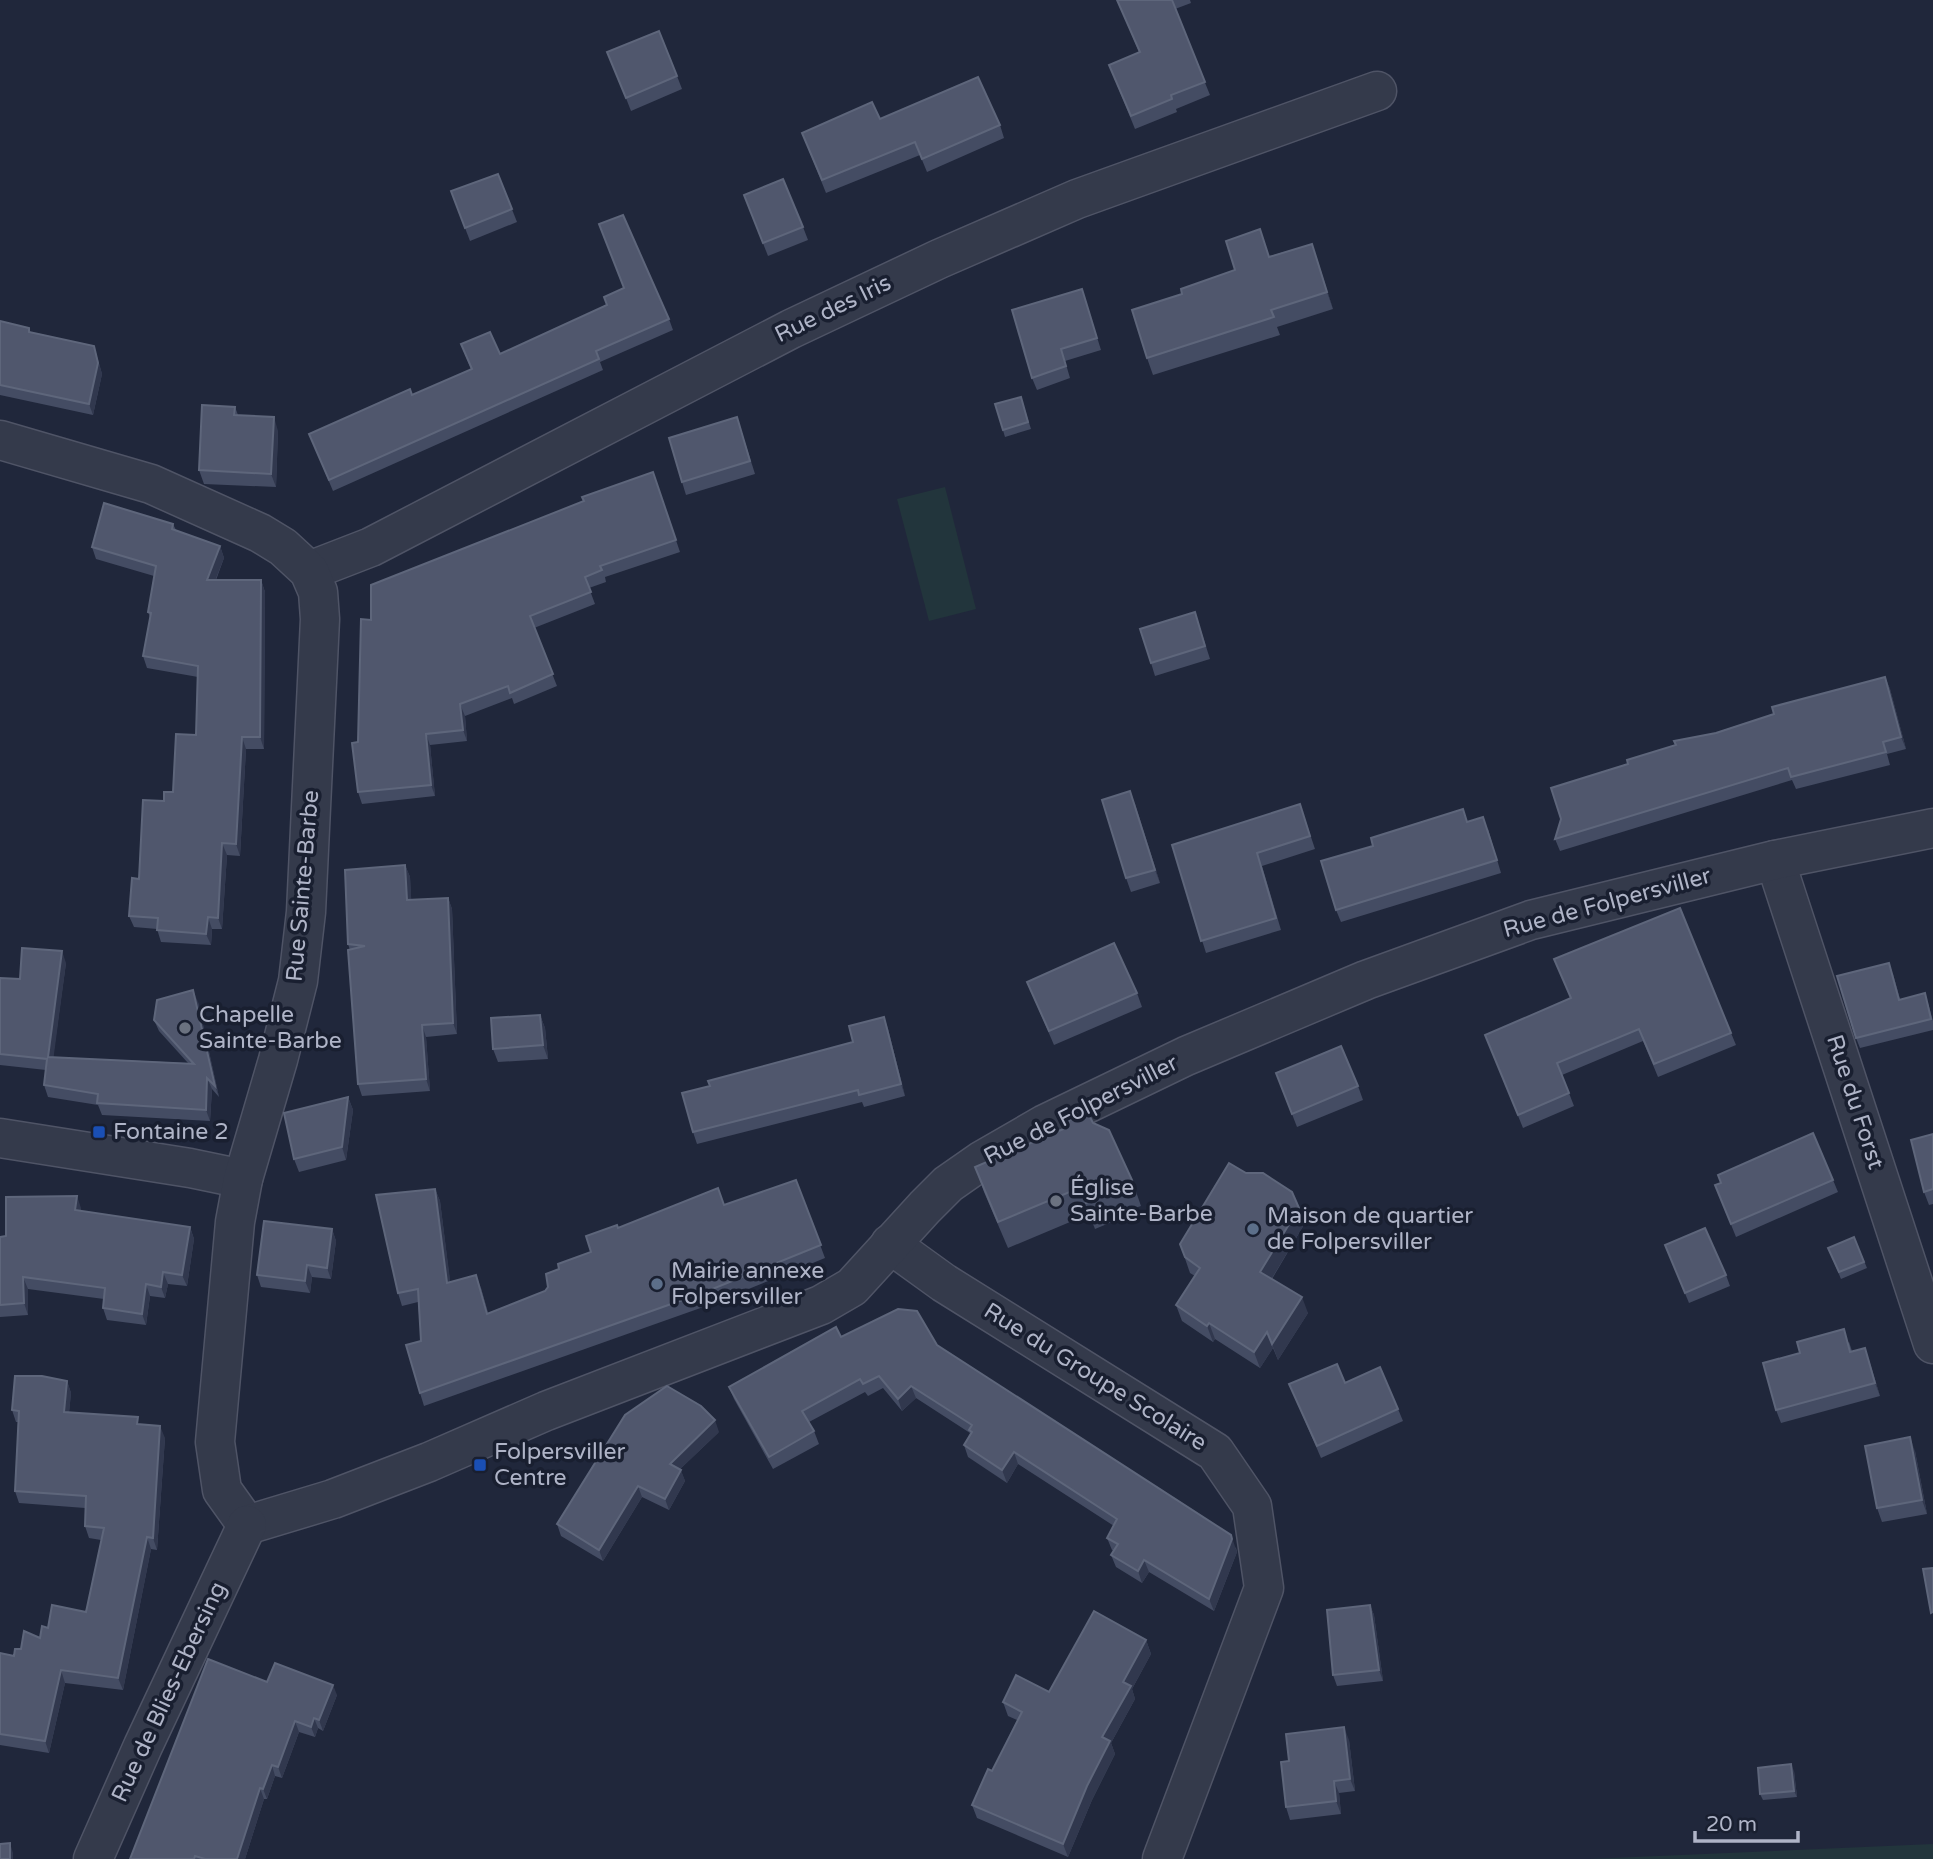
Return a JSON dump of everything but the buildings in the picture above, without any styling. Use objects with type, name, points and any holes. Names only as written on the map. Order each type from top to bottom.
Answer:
[{"type":"street","name":"Rue des Iris","points":[[309,572],[371,547],[778,335],[939,259],[1077,199],[1377,91]]},
{"type":"street","name":"Rue Sainte-Barbe","points":[[0,440],[151,484],[260,533],[283,547],[309,572],[318,592],[320,619],[306,912],[298,981],[243,1179],[230,1261],[215,1442],[222,1490],[247,1525]]},
{"type":"street","name":"Rue de Folpersviller","points":[[247,1525],[333,1499],[429,1462],[546,1411],[821,1305],[852,1287],[948,1184],[981,1161],[1045,1124],[1186,1056],[1366,980],[1531,920],[1776,860],[1933,828]]},
{"type":"street","name":"Rue du Forst","points":[[1776,860],[1933,1344]]},
{"type":"street","points":[[0,1138],[243,1179]]},
{"type":"street","name":"Rue du Groupe Scolaire","points":[[890,1244],[944,1283],[1215,1452],[1252,1506],[1264,1588],[1162,1859]]},
{"type":"street","name":"Rue de Blies-Ebersing","points":[[93,1859],[247,1525]]},
{"type":"shaded area","points":[[945,487],[976,609],[929,621],[897,499]]},
{"type":"shaded area","points":[[1933,1844],[1933,1859],[1588,1859]]},
{"type":"place","name":"Chapelle Sainte-Barbe","points":[[185,1028]]},
{"type":"place","name":"Fontaine 2","points":[[99,1132]]},
{"type":"place","name":"Église Sainte-Barbe","points":[[1056,1201]]},
{"type":"place","name":"Maison de quartier de Folpersviller","points":[[1253,1229]]},
{"type":"place","name":"Mairie annexe Folpersviller","points":[[657,1284]]},
{"type":"place","name":"Folpersviller Centre","points":[[480,1465]]}]
